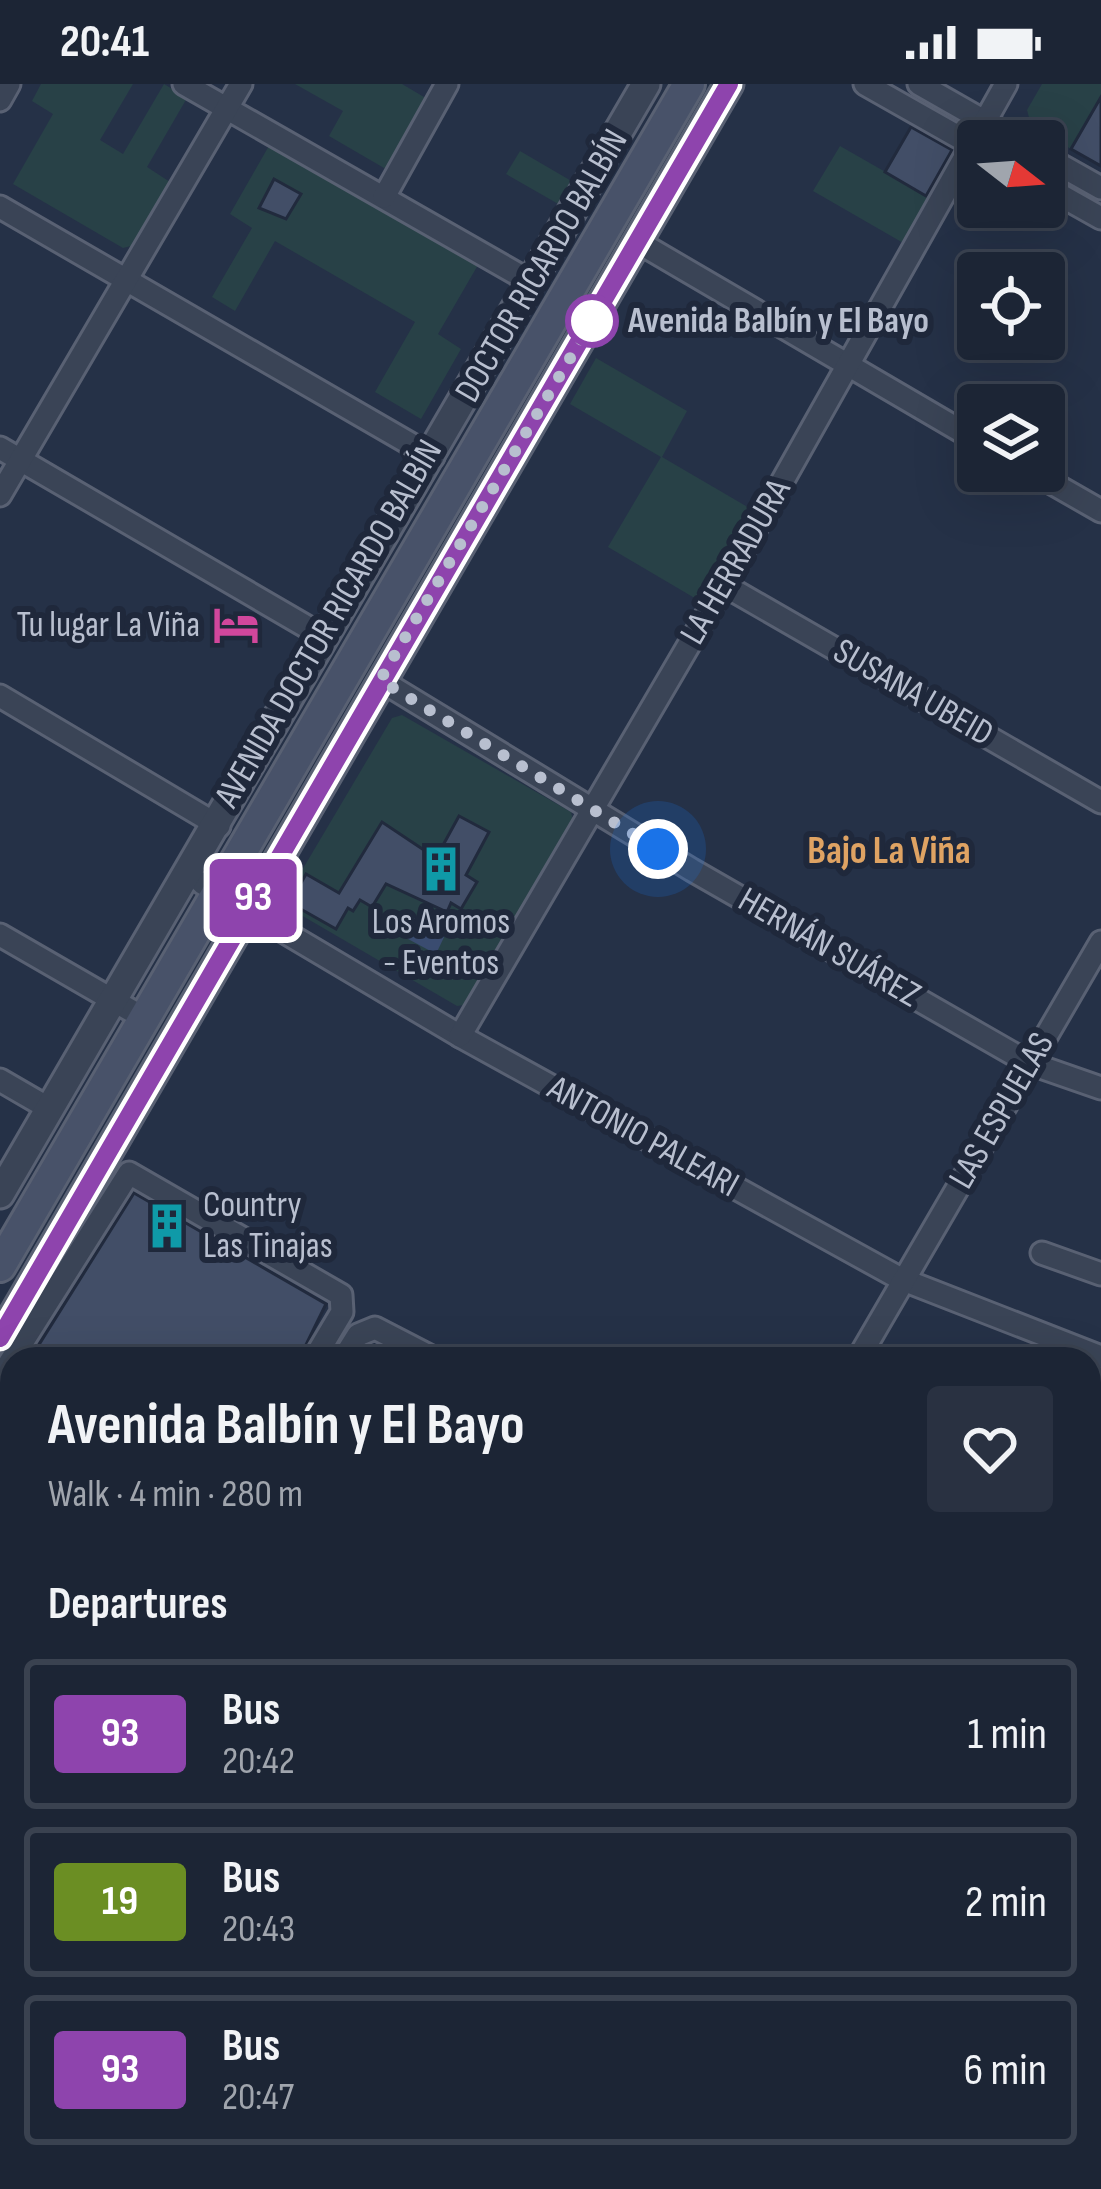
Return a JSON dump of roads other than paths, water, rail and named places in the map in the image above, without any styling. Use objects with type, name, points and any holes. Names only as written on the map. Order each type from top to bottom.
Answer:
[{"type":"main road","name":"AVENIDA DOCTOR RICARDO BALBÍN","points":[[210,888],[669,84]]},
{"type":"main road","name":"AVENIDA DOCTOR RICARDO BALBÍN","points":[[0,1232],[688,84]]},
{"type":"main road","name":"AVENIDA DOCTOR RICARDO BALBÍN","points":[[0,1266],[129,1010]]},
{"type":"street","points":[[0,100],[9,84]]},
{"type":"street","points":[[184,84],[533,283]]},
{"type":"street","points":[[0,495],[241,84]]},
{"type":"street","points":[[384,197],[447,84]]},
{"type":"street","name":"DOCTOR RICARDO BALBÍN","points":[[0,1194],[50,1109],[129,1010],[219,826],[646,84]]},
{"type":"street","name":"DOCTOR RICARDO BALBÍN","points":[[0,1338],[53,1270],[247,910],[729,84]]},
{"type":"street","points":[[865,84],[957,136]]},
{"type":"street","points":[[919,84],[981,120]]},
{"type":"street","name":"LA HERRADURA","points":[[984,120],[1006,84]]},
{"type":"street","points":[[1065,168],[1101,188]]},
{"type":"street","name":"LA HERRADURA","points":[[460,1036],[957,176]]},
{"type":"street","points":[[1065,198],[1101,218]]},
{"type":"street","points":[[0,207],[433,457]]},
{"type":"street","points":[[638,242],[957,429]]},
{"type":"street","points":[[0,448],[326,638]]},
{"type":"street","points":[[1065,491],[1101,512]]},
{"type":"street","name":"SUSANA UBEID","points":[[724,585],[1101,802]]},
{"type":"street","name":"HERNÁN SUÁREZ","points":[[380,680],[1029,1063],[1101,1088]]},
{"type":"street","points":[[0,696],[219,826]]},
{"type":"street","name":"ANTONIO PALEARI","points":[[210,888],[460,1036],[902,1279],[1075,1347]]},
{"type":"street","points":[[0,935],[129,1010]]},
{"type":"street","name":"LAS ESPUELAS","points":[[865,1347],[1101,942]]},
{"type":"street","points":[[0,1080],[50,1109]]},
{"type":"street","points":[[16,1347],[53,1270],[123,1177],[134,1173],[341,1295],[342,1312],[321,1347]]},
{"type":"street","points":[[1042,1253],[1101,1274]]},
{"type":"street","points":[[352,1347],[365,1328],[385,1330],[414,1347]]},
{"type":"water","points":[[405,912],[446,933],[436,954],[395,932]]},
{"type":"place","name":"Avenida Balbín y El Bayo","points":[[592,321]]},
{"type":"place","name":"Tu lugar La Viña","points":[[236,625]]},
{"type":"place","name":"Los Aromos - Eventos","points":[[441,869]]},
{"type":"place","name":"Country Las Tinajas","points":[[167,1226]]},
{"type":"district","name":"Bajo La Viña","points":[[889,851]]}]
